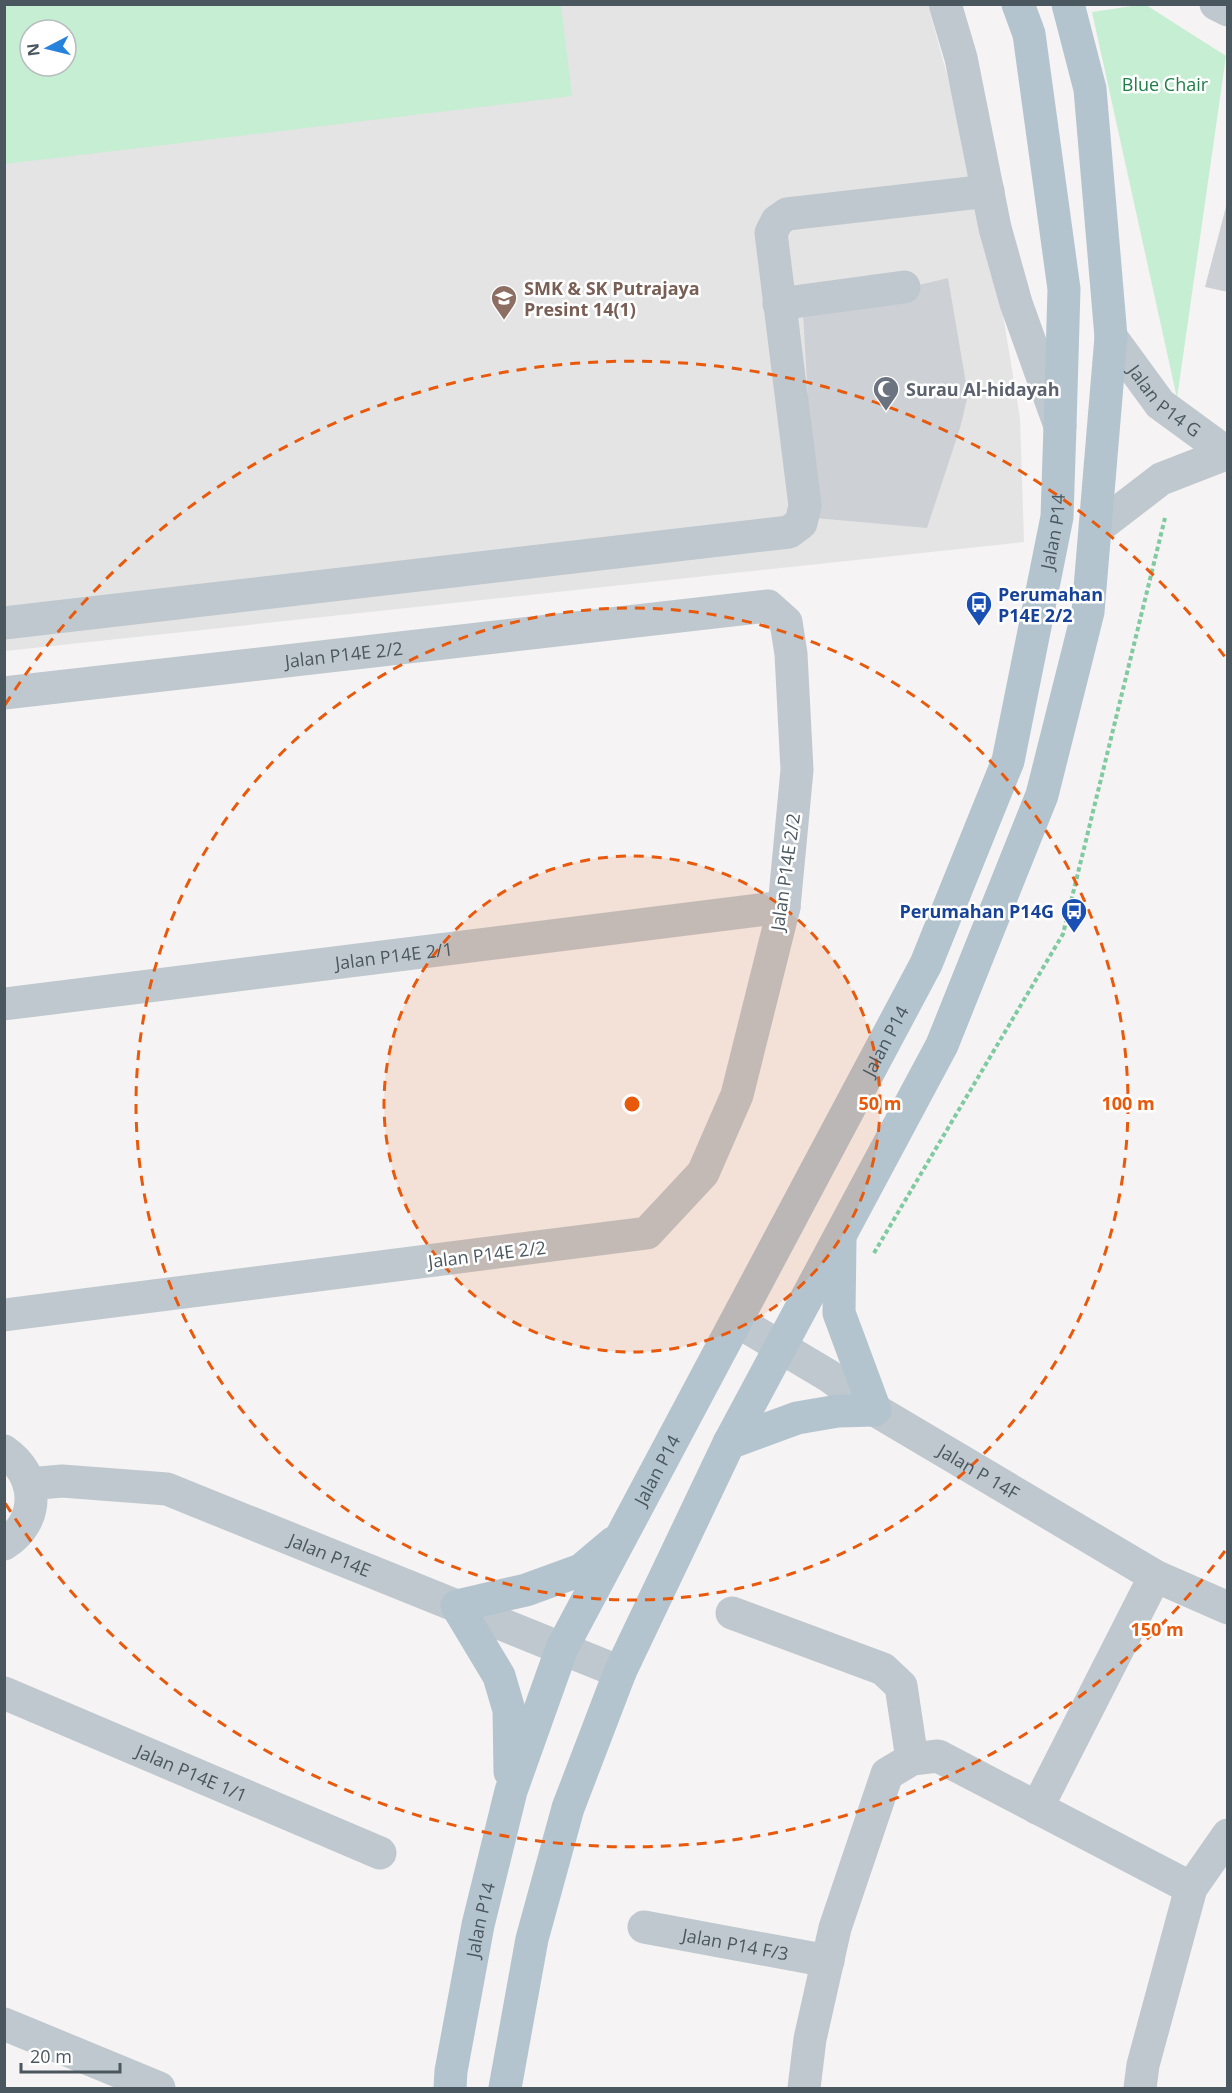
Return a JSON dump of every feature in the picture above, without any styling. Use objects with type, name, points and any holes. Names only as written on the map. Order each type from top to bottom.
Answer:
[{"type":"main road","name":"Jalan P14","points":[[450,2088],[451,2071],[478,1925],[511,1791],[562,1648],[926,964],[1008,761],[1057,517],[1064,289],[1029,34],[1018,4]]},
{"type":"main road","points":[[505,2088],[532,1939],[568,1808],[620,1672],[729,1443],[942,1045],[1042,795],[1088,612],[1112,338],[1090,89],[1068,4]]},
{"type":"main road","points":[[729,1443],[797,1418],[875,1410],[839,1313],[840,1233]]},
{"type":"main road","points":[[511,1791],[509,1710],[499,1676],[457,1606],[526,1590],[581,1570],[622,1535]]},
{"type":"street","points":[[945,4],[961,58],[995,228],[1016,303],[1060,426]]},
{"type":"street","points":[[1216,4],[1227,10]]},
{"type":"street","points":[[4,623],[789,532],[801,523],[805,506],[771,233],[777,221],[787,214],[988,191]]},
{"type":"street","points":[[779,304],[904,287]]},
{"type":"street","name":"Jalan P14 G","points":[[1112,338],[1160,404],[1227,453]]},
{"type":"street","name":"Jalan P14 G","points":[[1096,529],[1161,479],[1227,453]]},
{"type":"street","name":"Jalan P14E 2/2","points":[[4,693],[768,606],[786,622],[792,654],[797,770],[784,907],[737,1095],[703,1173],[647,1233],[4,1315]]},
{"type":"street","name":"Jalan P14E 2/1","points":[[4,1004],[784,907]]},
{"type":"street","name":"Jalan P 14F","points":[[737,1320],[829,1376],[875,1410],[1155,1576],[1227,1608]]},
{"type":"street","points":[[4,1451],[15,1459],[26,1473],[31,1491],[30,1508],[24,1525],[13,1538],[4,1544]]},
{"type":"street","name":"Jalan P14E","points":[[29,1484],[62,1481],[167,1489],[620,1672]]},
{"type":"street","points":[[1037,1808],[1155,1576]]},
{"type":"street","points":[[732,1613],[883,1668],[901,1686],[912,1759]]},
{"type":"street","name":"Jalan P14E 1/1","points":[[4,1693],[380,1853]]},
{"type":"street","points":[[804,2088],[810,2039],[835,1928],[887,1773],[912,1759],[938,1756],[1191,1888]]},
{"type":"street","points":[[1140,2088],[1143,2065],[1191,1888],[1227,1835]]},
{"type":"street","name":"Jalan P14 F/3","points":[[644,1927],[828,1961]]},
{"type":"street","points":[[4,2024],[159,2088]]},
{"type":"path","points":[[869,1262],[1063,934],[1176,473]]},
{"type":"shaded area","name":"SMK & SK Putrajaya Presint 14(1)","points":[[4,5],[928,5],[988,224],[1020,418],[1024,542],[5,651]]},
{"type":"green space","points":[[4,5],[561,5],[572,96],[5,164]]},
{"type":"green space","name":"Blue Chair","points":[[1146,5],[1226,56],[1177,398],[1092,12]]},
{"type":"building","points":[[1228,203],[1228,292],[1205,287]]},
{"type":"building","name":"Surau Al-hidayah","points":[[948,278],[968,395],[960,428],[927,528],[815,518],[803,313]]},
{"type":"place","name":"SMK & SK Putrajaya Presint 14(1)","points":[[504,321]]},
{"type":"place","name":"Surau Al-hidayah","points":[[886,412]]},
{"type":"place","name":"Perumahan P14E 2/2","points":[[979,627]]},
{"type":"place","name":"Perumahan P14G","points":[[1074,934]]}]
